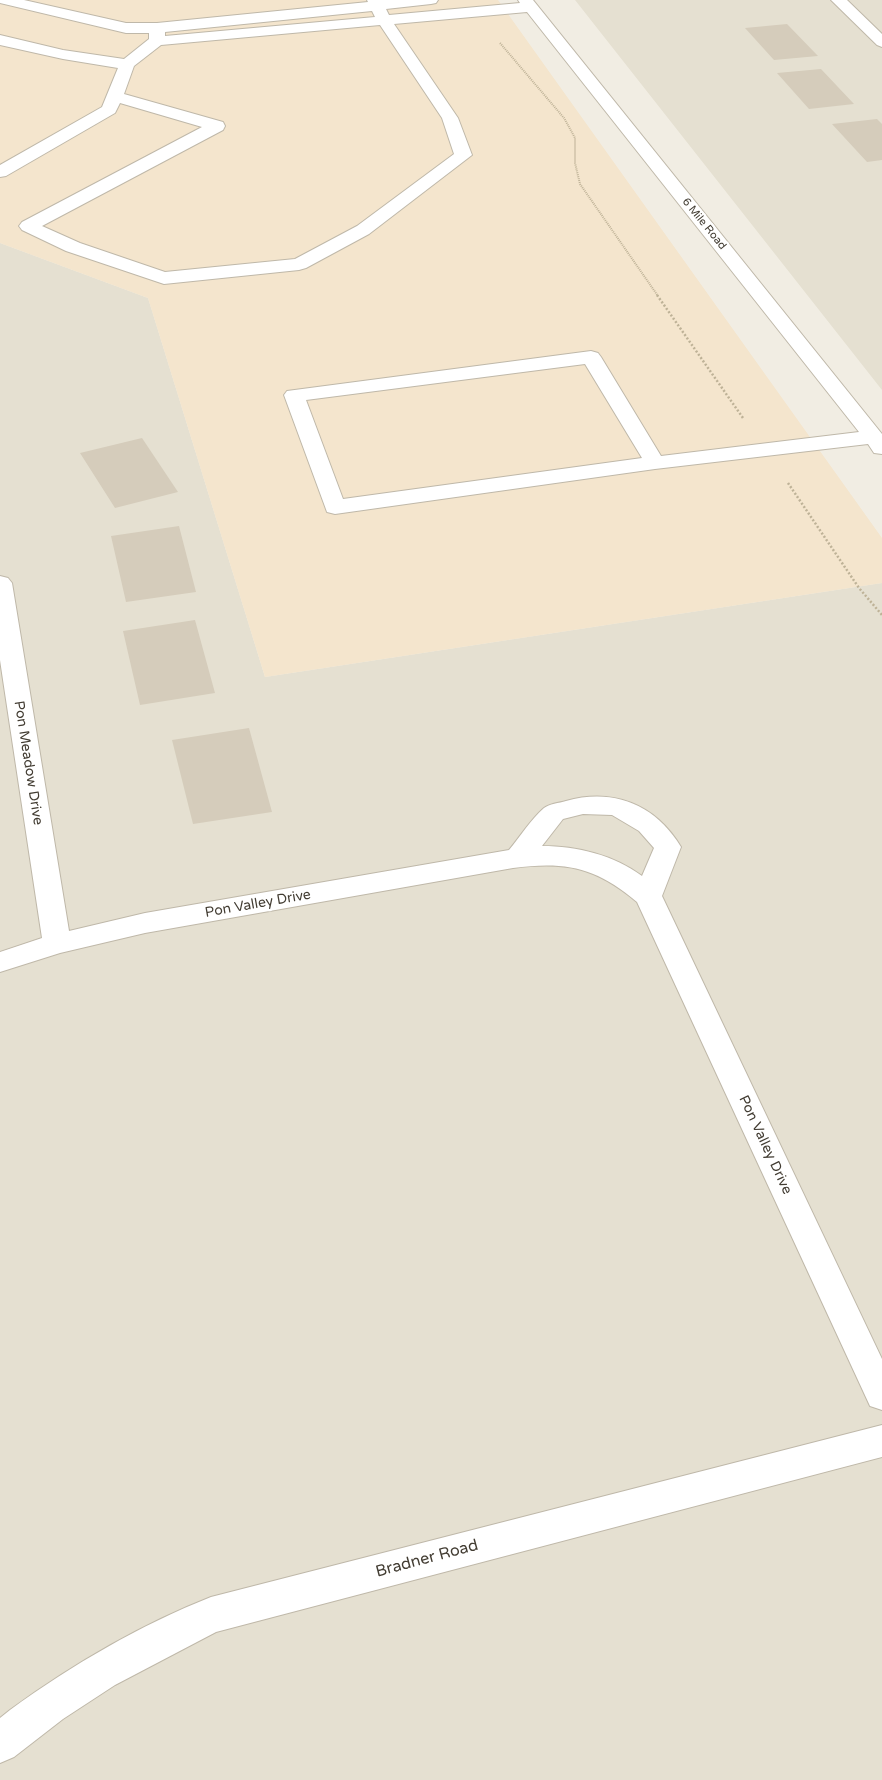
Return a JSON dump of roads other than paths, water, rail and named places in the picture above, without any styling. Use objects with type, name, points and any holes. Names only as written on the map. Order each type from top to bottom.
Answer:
[{"type":"street","points":[[5,0],[157,35],[378,9],[431,0]]},
{"type":"street","points":[[838,0],[882,42]]},
{"type":"street","points":[[378,9],[474,12],[528,4]]},
{"type":"street","name":"6 Mile Road","points":[[528,4],[878,443]]},
{"type":"street","points":[[114,96],[217,126],[28,226],[73,247],[164,278],[299,264],[363,230],[463,155],[450,118],[378,9]]},
{"type":"street","points":[[0,172],[109,110],[127,64],[157,35]]},
{"type":"street","points":[[0,40],[43,52],[127,64]]},
{"type":"street","points":[[655,462],[591,357],[294,395],[335,507],[655,462],[766,449],[878,443]]},
{"type":"street","name":"Pon Meadow Drive","points":[[0,583],[57,944]]},
{"type":"street","points":[[519,856],[554,813],[583,805],[618,806],[648,825],[668,847],[648,896]]},
{"type":"street","name":"Pon Valley Drive","points":[[0,962],[57,944],[145,924],[491,863],[519,856],[549,854],[588,860],[613,870],[636,885],[648,896],[882,1395]]},
{"type":"street","name":"Bradner Road","points":[[0,1743],[77,1687],[142,1648],[211,1615],[882,1441]]}]
